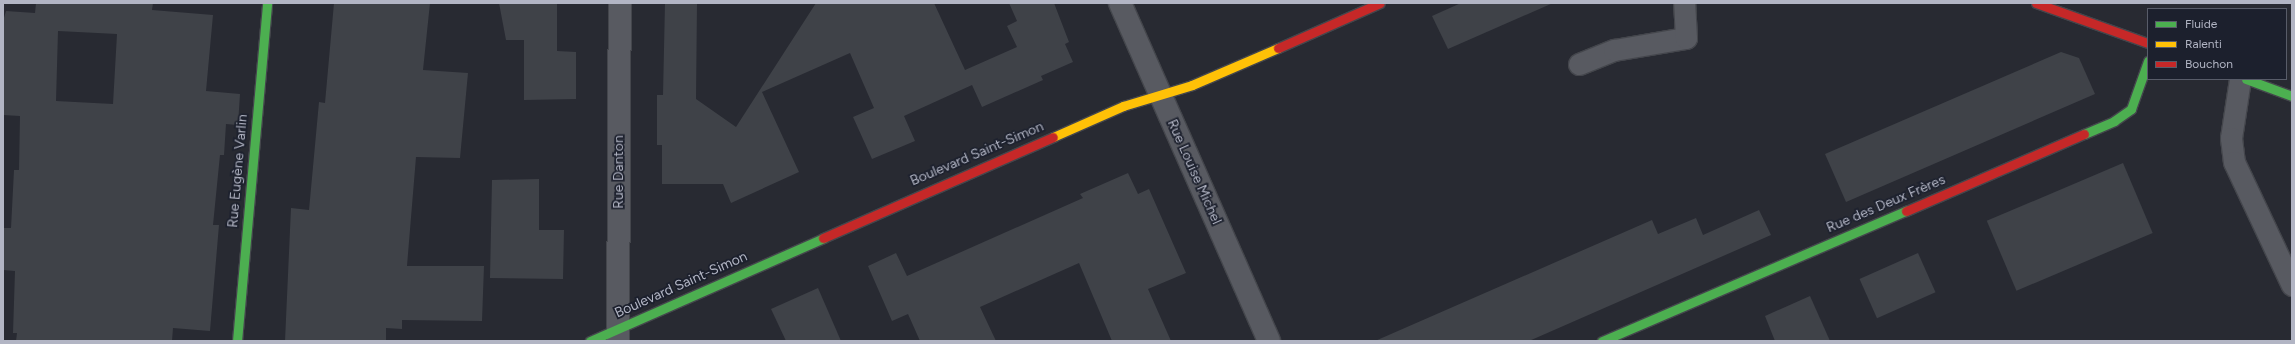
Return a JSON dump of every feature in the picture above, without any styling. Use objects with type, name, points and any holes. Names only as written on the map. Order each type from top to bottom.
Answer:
[{"type":"street","name":"Rue Eugène Varlin","points":[[237,341],[267,3]]},
{"type":"street","name":"Rue Danton","points":[[618,335],[620,3]]},
{"type":"street","name":"Rue Louise Michel","points":[[1120,3],[1269,341]]},
{"type":"street","name":"Boulevard Saint-Simon","points":[[590,341],[618,335],[1123,106],[1160,95],[1380,3]]},
{"type":"street","points":[[2036,3],[2147,44]]},
{"type":"street","name":"Rue des Deux Frères","points":[[1602,341],[2114,121],[2132,109],[2147,64]]},
{"type":"street","points":[[2249,80],[2292,96]]},
{"type":"lane","points":[[1579,64],[1614,50],[1686,38],[1684,3]]},
{"type":"lane","points":[[2240,80],[2231,138],[2234,162],[2292,285]]},
{"type":"building","points":[[36,3],[153,3],[152,10],[213,15],[206,91],[240,94],[238,125],[226,124],[224,155],[220,155],[213,225],[219,225],[210,331],[173,328],[172,341],[16,341],[17,333],[13,333],[15,271],[3,270],[3,247],[4,228],[11,228],[14,170],[19,170],[20,116],[3,115],[3,21],[6,11],[35,13]],"holes":[[[58,31],[117,34],[113,104],[56,101]]]},
{"type":"building","points":[[334,3],[430,3],[423,70],[468,73],[460,158],[416,157],[407,266],[484,266],[482,321],[402,320],[402,329],[386,328],[386,341],[285,341],[291,208],[309,210],[319,102],[325,103]]},
{"type":"building","points":[[499,3],[557,3],[557,51],[576,52],[576,99],[524,100],[524,40],[506,40]]},
{"type":"building","points":[[665,3],[697,3],[696,99],[736,127],[816,3],[934,3],[965,70],[1017,47],[1007,26],[1017,21],[1009,3],[1054,3],[1069,42],[1065,44],[1073,62],[1041,76],[1043,80],[982,107],[972,85],[904,116],[915,141],[872,159],[853,117],[874,108],[850,53],[762,92],[799,172],[731,203],[723,184],[662,184],[662,145],[657,145],[657,95],[663,95]]},
{"type":"building","points":[[1461,3],[1553,3],[1448,49],[1432,16]]},
{"type":"building","points":[[2061,52],[2079,58],[2095,94],[1846,202],[1825,154]]},
{"type":"building","points":[[2123,163],[2153,233],[2016,291],[1987,221]]},
{"type":"building","points":[[1128,173],[1138,194],[1149,189],[1186,273],[1148,289],[1171,341],[1112,341],[1079,263],[980,307],[996,341],[920,341],[908,314],[892,321],[868,266],[896,253],[907,276],[1083,198],[1080,194]]},
{"type":"building","points":[[539,179],[539,230],[564,230],[563,279],[490,278],[492,180]]},
{"type":"building","points":[[1759,210],[1771,235],[1529,341],[1375,341],[1652,220],[1658,234],[1696,218],[1703,235]]},
{"type":"building","points":[[1918,253],[1935,292],[1877,318],[1860,279]]},
{"type":"building","points":[[818,288],[841,341],[786,341],[771,309]]},
{"type":"building","points":[[1810,296],[1830,341],[1775,341],[1765,316]]},
{"type":"traffic: fast","points":[[237,341],[267,3]]},
{"type":"traffic: fast","points":[[2084,134],[2114,121],[2131,109],[2147,64]]},
{"type":"traffic: fast","points":[[2249,80],[2292,96]]},
{"type":"traffic: fast","points":[[1602,341],[1906,211]]},
{"type":"traffic: fast","points":[[590,341],[823,238]]},
{"type":"traffic: slow","points":[[1053,137],[1123,106],[1192,85],[1278,48]]},
{"type":"traffic: jam","points":[[1278,48],[1380,3]]},
{"type":"traffic: jam","points":[[2036,3],[2147,43]]},
{"type":"traffic: jam","points":[[1906,211],[2084,134]]},
{"type":"traffic: jam","points":[[823,238],[1053,137]]}]
